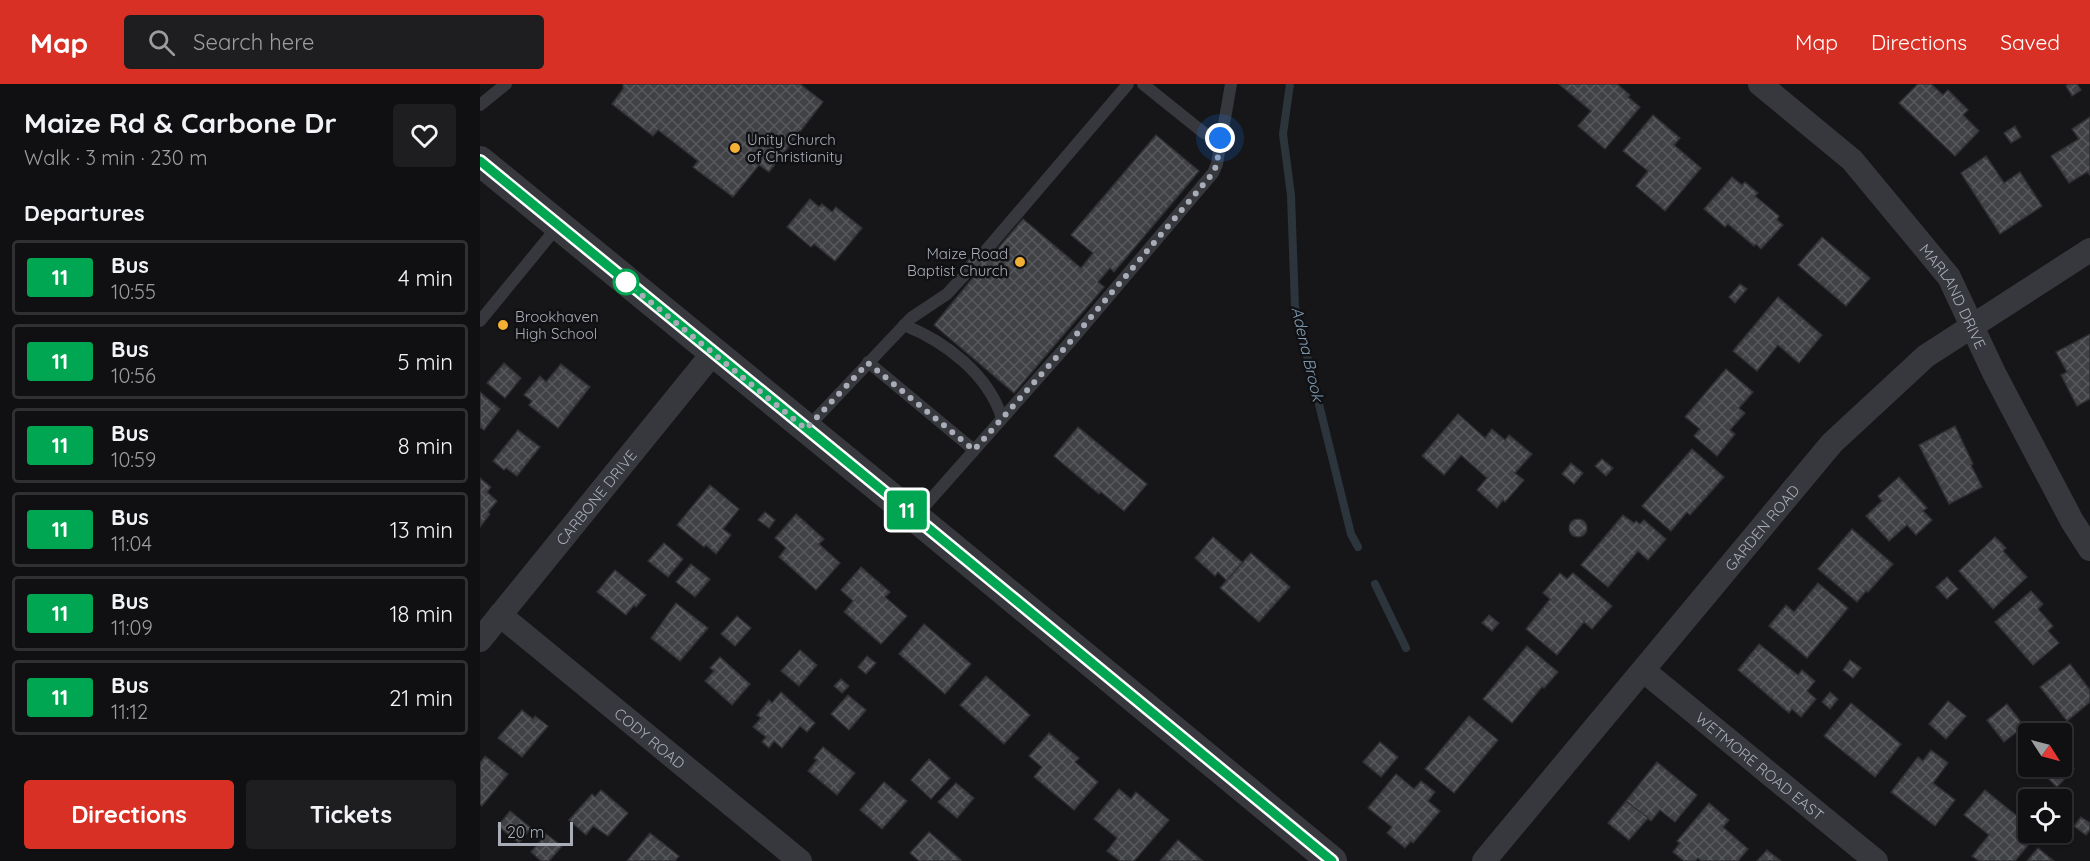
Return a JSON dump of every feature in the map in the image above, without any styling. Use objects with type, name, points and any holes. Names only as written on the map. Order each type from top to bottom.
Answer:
[{"type":"street","name":"MARLAND DRIVE","points":[[1760,84],[1852,160],[1949,277],[1994,373],[2072,521],[2090,549]]},
{"type":"street","points":[[480,161],[1332,861]]},
{"type":"street","name":"GARDEN ROAD","points":[[1484,861],[1832,443],[1926,356],[2090,250]]},
{"type":"street","name":"CARBONE DRIVE","points":[[480,640],[712,353]]},
{"type":"street","name":"CODY ROAD","points":[[500,615],[800,861]]},
{"type":"street","name":"WETMORE ROAD EAST","points":[[1644,671],[1876,861]]},
{"type":"lane","points":[[480,105],[506,84]]},
{"type":"lane","points":[[982,255],[1128,84]]},
{"type":"lane","points":[[1143,84],[1204,133],[1220,138]]},
{"type":"lane","points":[[915,517],[1070,342],[1213,173],[1217,164],[1231,84]]},
{"type":"lane","points":[[480,321],[558,226]]},
{"type":"lane","points":[[806,429],[911,318],[946,294],[970,269]]},
{"type":"lane","points":[[904,325],[924,333],[973,370],[987,386],[997,403],[1002,418]]},
{"type":"lane","points":[[868,363],[974,450]]},
{"type":"building","name":"Unity Church of Christianity","points":[[623,84],[800,84],[823,102],[769,172],[759,165],[733,197],[693,167],[698,161],[658,130],[653,136],[612,104],[623,89]]},
{"type":"building","points":[[1559,84],[1617,84],[1640,107],[1605,149],[1578,126],[1591,111]]},
{"type":"building","points":[[1918,84],[1931,84],[1943,95],[1948,90],[1968,110],[1963,115],[1979,131],[1955,156],[1899,103]]},
{"type":"building","points":[[2077,84],[2081,90],[2072,96],[2066,86]]},
{"type":"building","points":[[1653,115],[1680,138],[1674,145],[1701,168],[1665,211],[1636,186],[1648,171],[1623,151]]},
{"type":"building","points":[[2090,117],[2090,175],[2087,172],[2069,183],[2051,156],[2079,139],[2072,129]]},
{"type":"building","points":[[2015,126],[2021,137],[2011,143],[2004,133]]},
{"type":"building","name":"Maize Road Baptist Church","points":[[1156,135],[1199,171],[1114,272],[1110,268],[1098,282],[1104,287],[1014,393],[934,325],[976,274],[964,265],[977,250],[988,260],[1023,219],[1081,268],[1093,253],[1071,235]]},
{"type":"building","points":[[1986,156],[2004,183],[2020,172],[2042,206],[2000,234],[1961,173]]},
{"type":"building","points":[[1732,177],[1742,185],[1745,182],[1758,193],[1755,196],[1779,216],[1777,220],[1783,225],[1761,249],[1756,244],[1754,246],[1728,224],[1725,227],[1704,209]]},
{"type":"building","points":[[810,199],[819,207],[822,204],[832,212],[836,207],[862,228],[835,261],[814,244],[811,247],[787,227]]},
{"type":"building","points":[[1822,237],[1870,278],[1846,306],[1798,265]]},
{"type":"building","points":[[1740,284],[1747,289],[1735,303],[1729,297]]},
{"type":"building","points":[[1778,297],[1822,335],[1799,363],[1778,345],[1757,371],[1733,351]]},
{"type":"building","points":[[2090,334],[2090,399],[2077,406],[2061,375],[2067,372],[2056,352]]},
{"type":"building","points":[[504,363],[521,378],[505,398],[487,383]]},
{"type":"building","points":[[561,364],[590,387],[558,428],[529,405],[532,401],[524,395],[540,376],[546,382]]},
{"type":"building","points":[[1726,369],[1753,392],[1739,408],[1745,413],[1730,430],[1735,434],[1717,456],[1694,436],[1700,429],[1685,417]]},
{"type":"building","points":[[480,392],[500,409],[484,430],[480,427]]},
{"type":"building","points":[[1458,414],[1485,438],[1492,429],[1505,440],[1509,435],[1532,454],[1515,473],[1524,480],[1497,508],[1477,490],[1487,478],[1461,455],[1444,475],[1422,456]]},
{"type":"building","points":[[1955,426],[1982,487],[1949,504],[1919,445]]},
{"type":"building","points":[[1078,427],[1147,484],[1124,511],[1101,492],[1099,494],[1054,456]]},
{"type":"building","points":[[518,430],[540,447],[517,476],[506,468],[504,470],[493,461]]},
{"type":"building","points":[[1692,449],[1724,477],[1690,515],[1687,512],[1671,531],[1642,506]]},
{"type":"building","points":[[1602,459],[1613,468],[1606,476],[1595,466]]},
{"type":"building","points":[[1571,463],[1583,473],[1574,484],[1562,474]]},
{"type":"building","points":[[1899,477],[1927,508],[1923,511],[1932,520],[1916,535],[1907,525],[1889,541],[1866,516],[1882,501],[1878,496]]},
{"type":"building","points":[[480,478],[491,487],[487,492],[497,501],[480,527]]},
{"type":"building","points":[[710,485],[739,509],[723,529],[731,535],[716,554],[677,525]]},
{"type":"building","points":[[765,512],[775,520],[769,528],[758,520]]},
{"type":"building","points":[[796,514],[824,539],[819,544],[840,563],[816,590],[779,557],[786,548],[775,538]]},
{"type":"building","points":[[1623,515],[1634,523],[1636,521],[1640,524],[1644,520],[1666,539],[1648,560],[1638,551],[1608,587],[1581,565]]},
{"type":"building","points":[[1578,519],[1584,522],[1587,528],[1584,534],[1578,537],[1572,534],[1569,528],[1572,522]]},
{"type":"building","points":[[1852,529],[1893,564],[1857,602],[1818,569]]},
{"type":"building","points":[[1213,537],[1243,563],[1227,581],[1218,572],[1215,576],[1195,558]]},
{"type":"building","points":[[1995,537],[2006,548],[2003,551],[2027,577],[1993,609],[1959,571]]},
{"type":"building","points":[[664,543],[683,559],[668,577],[648,561]]},
{"type":"building","points":[[1251,553],[1290,587],[1259,622],[1220,588]]},
{"type":"building","points":[[691,564],[710,579],[695,597],[676,582]]},
{"type":"building","points":[[861,567],[890,592],[885,597],[907,616],[881,644],[844,612],[853,601],[841,590]]},
{"type":"building","points":[[615,570],[646,595],[626,615],[597,592]]},
{"type":"building","points":[[1560,573],[1567,579],[1573,573],[1612,606],[1592,629],[1584,622],[1557,655],[1526,629],[1550,599],[1543,593]]},
{"type":"building","points":[[1947,577],[1958,589],[1947,599],[1936,587]]},
{"type":"building","points":[[1818,583],[1848,608],[1807,658],[1769,626],[1786,605],[1794,612]]},
{"type":"building","points":[[2031,591],[2043,604],[2038,609],[2053,626],[2048,631],[2059,643],[2033,665],[1995,622]]},
{"type":"building","points":[[676,603],[708,628],[680,661],[651,638]]},
{"type":"building","points":[[1489,615],[1499,623],[1492,631],[1482,623]]},
{"type":"building","points":[[737,616],[751,628],[735,646],[721,634]]},
{"type":"building","points":[[924,624],[971,664],[945,694],[899,654]]},
{"type":"building","points":[[1759,644],[1798,675],[1802,670],[1815,681],[1807,691],[1816,699],[1801,717],[1792,709],[1789,713],[1738,670]]},
{"type":"building","points":[[1527,646],[1558,672],[1544,688],[1542,687],[1512,723],[1483,699]]},
{"type":"building","points":[[800,650],[817,665],[799,686],[781,671]]},
{"type":"building","points":[[867,656],[876,663],[866,674],[858,667]]},
{"type":"building","points":[[720,657],[750,684],[732,705],[705,681],[714,671],[710,668]]},
{"type":"building","points":[[1850,660],[1861,668],[1853,678],[1843,670]]},
{"type":"building","points":[[2070,664],[2090,690],[2090,702],[2067,721],[2040,687]]},
{"type":"building","points":[[986,676],[1030,715],[1004,744],[960,705]]},
{"type":"building","points":[[841,679],[849,686],[842,693],[834,686]]},
{"type":"building","points":[[781,692],[815,723],[807,732],[800,726],[782,748],[774,741],[769,748],[762,742],[766,737],[753,727],[761,718],[757,715],[769,700],[772,703]]},
{"type":"building","points":[[1830,692],[1838,699],[1830,709],[1822,702]]},
{"type":"building","points":[[848,695],[866,710],[849,730],[831,714]]},
{"type":"building","points":[[1948,701],[1966,716],[1946,739],[1929,724]]},
{"type":"building","points":[[1851,703],[1901,744],[1875,777],[1824,736]]},
{"type":"building","points":[[2007,704],[2022,723],[2018,723],[2018,731],[2004,742],[1987,720]]},
{"type":"building","points":[[522,710],[533,719],[535,716],[548,726],[522,757],[498,738]]},
{"type":"building","points":[[1469,716],[1498,740],[1454,793],[1425,769]]},
{"type":"building","points":[[1049,733],[1079,758],[1075,762],[1098,782],[1074,810],[1034,777],[1042,767],[1029,756]]},
{"type":"building","points":[[1380,742],[1398,757],[1381,777],[1363,762]]},
{"type":"building","points":[[823,747],[855,773],[837,795],[808,771],[817,760],[814,758]]},
{"type":"building","points":[[1931,750],[1948,763],[1933,783],[1955,800],[1935,826],[1891,792],[1918,757],[1923,761]]},
{"type":"building","points":[[485,756],[508,774],[482,806],[480,804],[480,763]]},
{"type":"building","points":[[929,759],[950,778],[931,799],[911,780]]},
{"type":"building","points":[[1657,762],[1697,795],[1675,822],[1660,810],[1651,821],[1626,801]]},
{"type":"building","points":[[1396,774],[1414,789],[1421,781],[1435,792],[1428,801],[1440,811],[1413,843],[1411,841],[1405,848],[1387,833],[1392,827],[1368,808]]},
{"type":"building","points":[[2046,777],[2066,777],[2057,787]]},
{"type":"building","points":[[884,782],[907,801],[882,829],[860,810]]},
{"type":"building","points":[[956,783],[974,798],[957,818],[938,802]]},
{"type":"building","points":[[1119,789],[1131,799],[1136,792],[1169,820],[1134,861],[1120,861],[1107,851],[1117,838],[1094,819]]},
{"type":"building","points":[[601,790],[628,813],[608,836],[593,826],[586,835],[569,820],[592,794],[595,797]]},
{"type":"building","points":[[1985,790],[2018,817],[2018,843],[2030,843],[2015,861],[1979,861],[1972,856],[1989,835],[1964,815]]},
{"type":"building","points":[[1626,801],[1648,818],[1629,840],[1608,823]]},
{"type":"building","points":[[1709,803],[1729,820],[1723,827],[1748,849],[1738,861],[1701,861],[1698,858],[1695,861],[1684,861],[1673,852],[1680,843],[1677,841]]},
{"type":"building","points":[[510,811],[531,828],[519,843],[498,826]]},
{"type":"building","points":[[2081,817],[2090,823],[2090,830],[2086,835],[2074,826]]},
{"type":"building","points":[[929,832],[961,860],[919,861],[910,853]]},
{"type":"building","points":[[650,833],[679,856],[675,861],[627,861]]},
{"type":"building","points":[[546,834],[562,846],[549,861],[541,861],[531,852]]},
{"type":"building","points":[[1178,840],[1203,861],[1160,861]]},
{"type":"building","points":[[2038,848],[2054,861],[2027,861]]},
{"type":"building","points":[[1767,850],[1781,861],[1757,861]]},
{"type":"waterway","name":"Adena Brook","points":[[1290,84],[1283,134],[1291,195],[1295,307],[1351,534],[1358,547]]},
{"type":"waterway","name":"Adena Brook","points":[[1375,584],[1406,648]]},
{"type":"bus line","name":"11","points":[[480,161],[1332,861]]},
{"type":"place","name":"Unity Church of Christianity","points":[[735,148]]},
{"type":"place","name":"Maize Road Baptist Church","points":[[1020,262]]},
{"type":"place","name":"Brookhaven High School","points":[[503,325]]},
{"type":"route","points":[[626,282],[806,429],[868,363],[974,450],[1070,342],[1213,173],[1217,164],[1220,138]]}]
